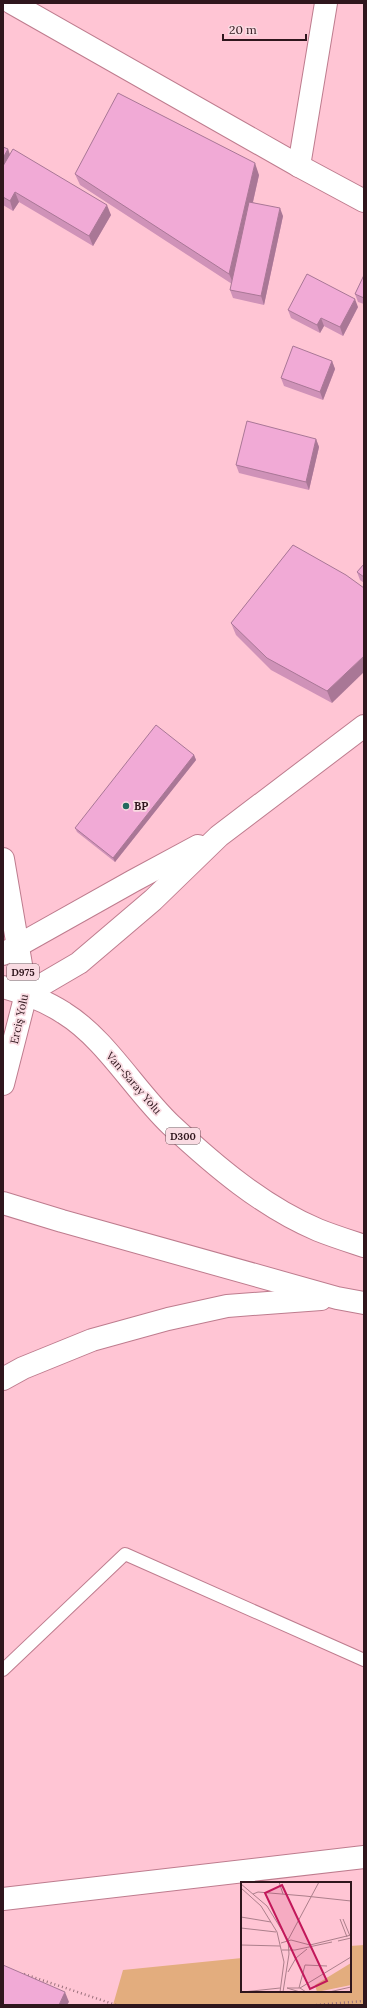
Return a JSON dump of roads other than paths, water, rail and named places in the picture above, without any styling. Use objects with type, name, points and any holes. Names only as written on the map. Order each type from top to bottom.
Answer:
[{"type":"main road","points":[[12,3],[299,166],[364,201]]},
{"type":"main road","points":[[299,166],[326,3]]},
{"type":"main road","points":[[26,994],[79,963],[153,900],[219,836],[364,726]]},
{"type":"main road","points":[[11,950],[133,881],[219,836]]},
{"type":"main road","name":"Erciş Yolu","points":[[3,859],[11,950],[26,994],[3,1084]]},
{"type":"main road","name":"Van-Saray Yolu","points":[[3,987],[26,994],[65,1013],[87,1031],[170,1124],[217,1165],[269,1204],[317,1230],[364,1246]]},
{"type":"main road","points":[[3,1202],[70,1223],[337,1298],[364,1303]]},
{"type":"main road","points":[[3,1379],[23,1368],[92,1340],[168,1319],[227,1306],[337,1298]]},
{"type":"main road","points":[[3,1899],[364,1857]]},
{"type":"lane","points":[[3,1670],[125,1554],[364,1660]]},
{"type":"place","name":"BP","points":[[126,806]]}]
